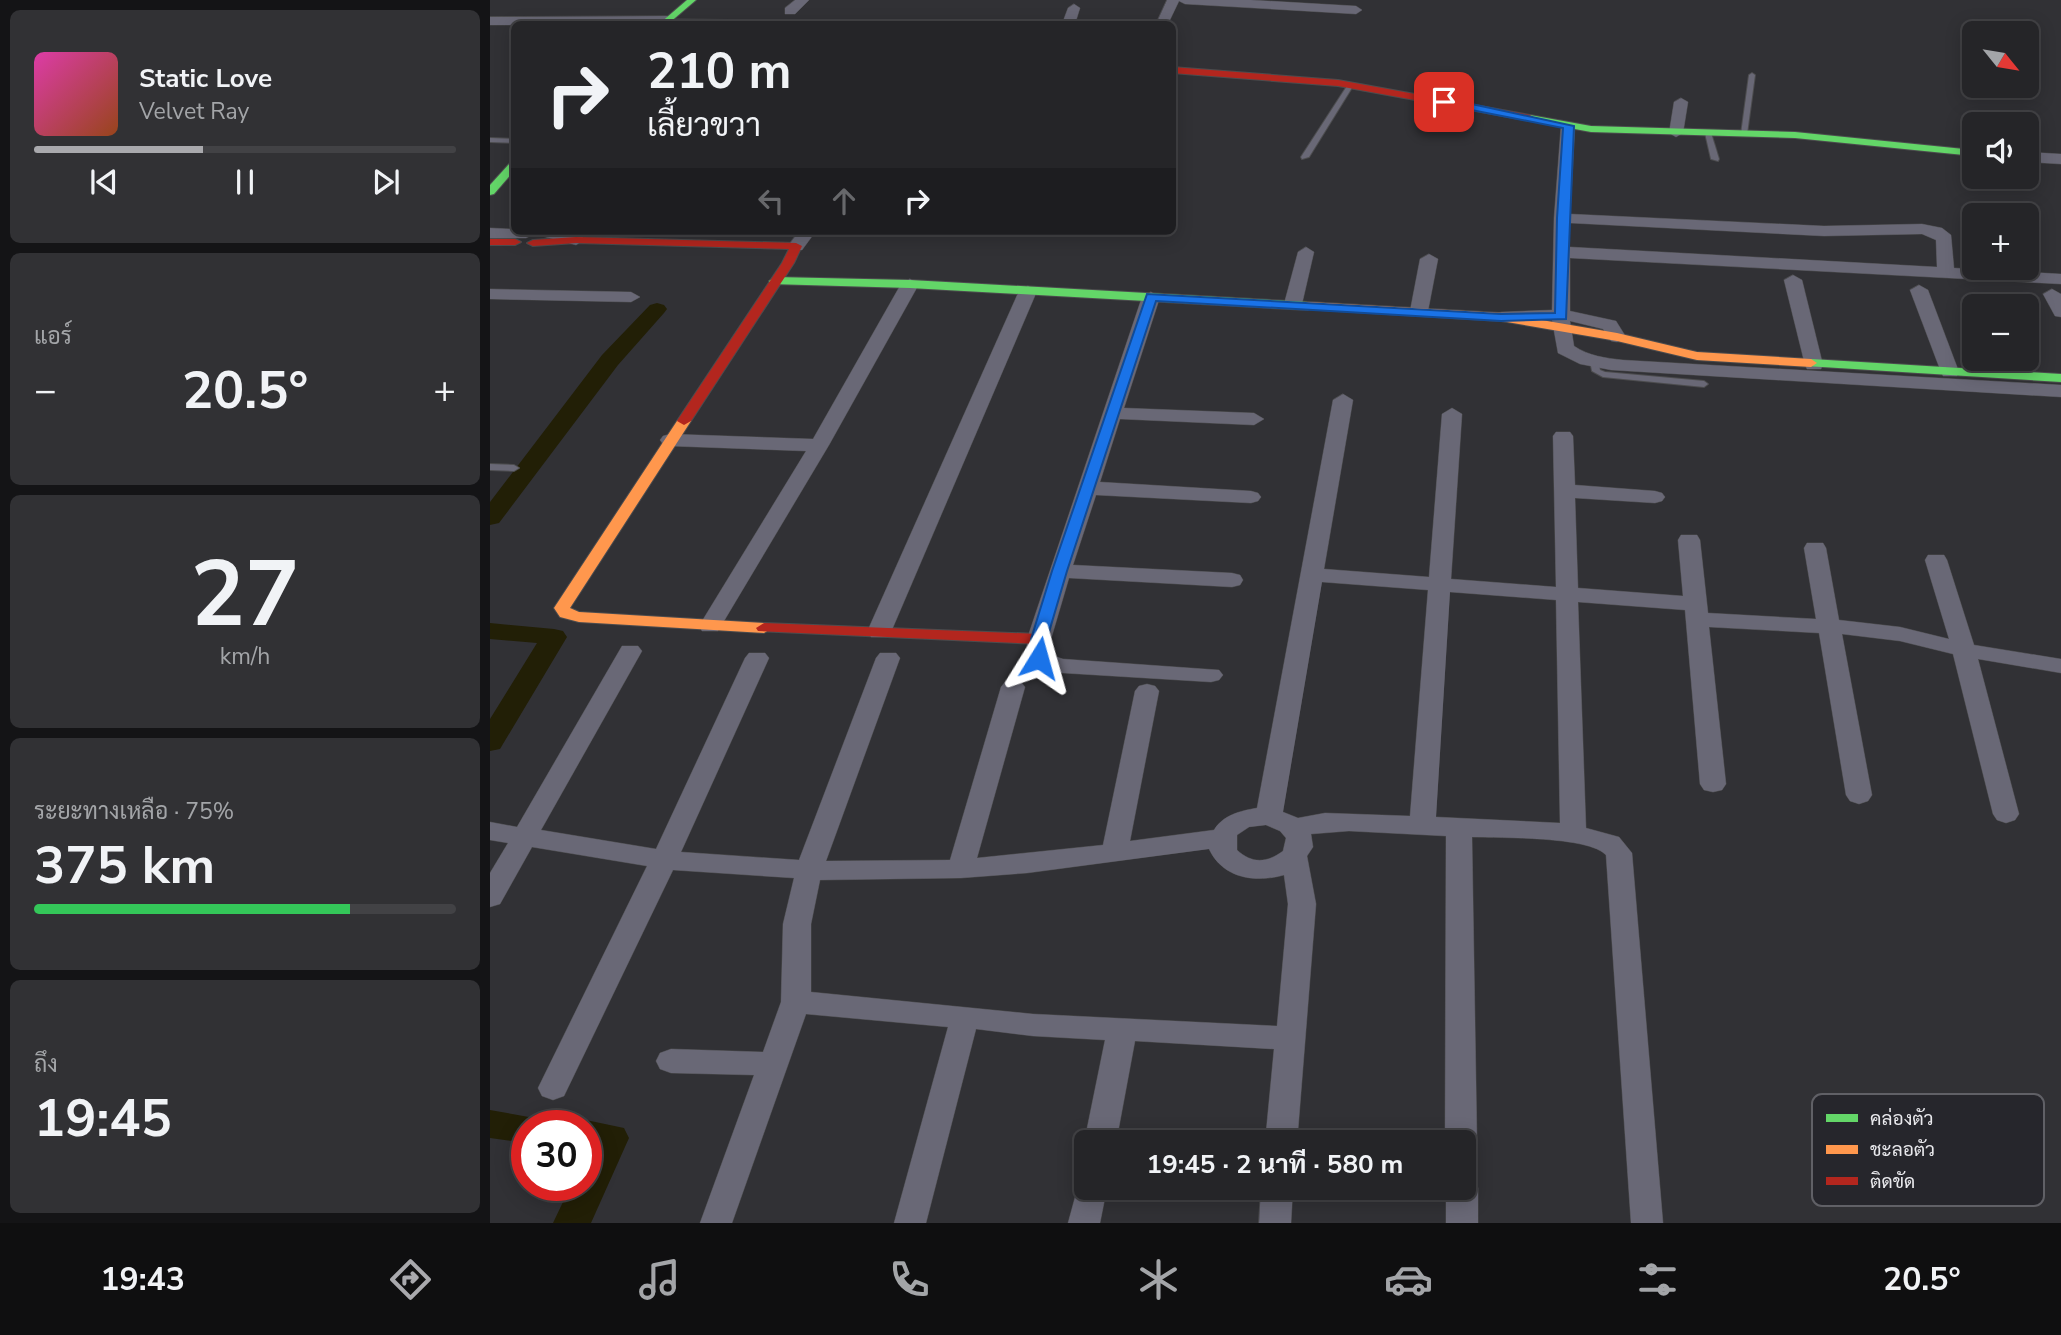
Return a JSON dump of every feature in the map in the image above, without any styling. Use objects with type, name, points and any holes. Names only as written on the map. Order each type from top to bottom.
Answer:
[{"type":"street","points":[[666,21],[692,0]]},
{"type":"street","points":[[790,11],[803,0]]},
{"type":"street","points":[[1164,21],[1173,0]]},
{"type":"street","points":[[1185,0],[1356,10]]},
{"type":"street","points":[[1069,21],[1074,8]]},
{"type":"street","points":[[490,21],[511,21]]},
{"type":"street","points":[[615,21],[650,21]]},
{"type":"street","points":[[1176,70],[1350,86],[1568,126],[1676,133],[1795,135],[1962,151]]},
{"type":"street","points":[[1676,133],[1681,102]]},
{"type":"street","points":[[1568,126],[1562,218],[1561,322],[1565,349],[1581,358],[1687,369],[2061,391]]},
{"type":"street","points":[[2039,156],[2061,157]]},
{"type":"street","points":[[490,191],[511,168]]},
{"type":"street","points":[[1562,218],[1824,231],[1922,229],[1936,232],[1945,239],[1943,251],[1946,272]]},
{"type":"street","points":[[490,233],[528,238],[796,246]]},
{"type":"street","points":[[805,235],[562,608],[566,614],[579,617],[710,626],[883,645],[1039,639]]},
{"type":"street","points":[[490,242],[528,238]]},
{"type":"street","points":[[1293,304],[1306,252]]},
{"type":"street","points":[[1562,252],[1946,272],[2057,286],[2061,312]]},
{"type":"street","points":[[1419,311],[1429,259]]},
{"type":"street","points":[[1793,280],[1814,365]]},
{"type":"street","points":[[775,281],[910,284],[1604,323],[1610,326],[1617,337],[1697,356],[2061,378]]},
{"type":"street","points":[[710,626],[819,445],[910,284]]},
{"type":"street","points":[[1919,290],[1950,372]]},
{"type":"street","points":[[716,1223],[796,1002],[797,924],[809,870],[883,645],[1028,291]]},
{"type":"street","points":[[490,294],[631,297]]},
{"type":"street","points":[[1151,297],[1059,571],[1039,639],[1039,658],[1049,664],[1211,675]]},
{"type":"street","points":[[1269,817],[1343,400]]},
{"type":"street","points":[[1112,413],[1254,419]]},
{"type":"street","points":[[1422,825],[1452,414]]},
{"type":"street","points":[[1563,436],[1573,833]]},
{"type":"street","points":[[670,440],[819,445]]},
{"type":"street","points":[[1088,488],[1251,497]]},
{"type":"street","points":[[1565,491],[1655,497]]},
{"type":"street","points":[[1689,540],[1713,784]]},
{"type":"street","points":[[1815,548],[1859,795]]},
{"type":"street","points":[[1936,560],[1964,650],[2006,814]]},
{"type":"street","points":[[1059,571],[1232,580]]},
{"type":"street","points":[[1314,575],[1567,592],[1696,612],[1900,634],[1964,650],[2061,666]]},
{"type":"street","points":[[490,897],[630,651]]},
{"type":"street","points":[[553,1088],[758,658]]},
{"type":"street","points":[[961,869],[1013,687]]},
{"type":"street","points":[[1115,852],[1147,691]]},
{"type":"street","points":[[1269,817],[1283,820],[1301,837],[1301,848],[1295,858],[1277,868],[1254,871],[1228,859],[1222,849],[1222,838],[1229,828],[1240,821],[1269,817]]},
{"type":"street","points":[[1294,828],[1337,822],[1573,833],[1610,843],[1619,853],[1647,1223]]},
{"type":"street","points":[[1459,828],[1461,1130]]},
{"type":"street","points":[[490,831],[664,860],[809,870],[961,869],[1222,838]]},
{"type":"street","points":[[1282,1130],[1302,904],[1295,858]]},
{"type":"street","points":[[796,1002],[965,1017],[1033,1026],[1290,1038]]},
{"type":"street","points":[[910,1223],[965,1017]]},
{"type":"street","points":[[1103,1130],[1122,1031]]},
{"type":"street","points":[[671,1061],[774,1064]]},
{"type":"street","points":[[1084,1223],[1089,1200]]},
{"type":"street","points":[[1275,1223],[1277,1200]]},
{"type":"street","points":[[1462,1200],[1462,1223]]},
{"type":"lane","points":[[1744,134],[1752,75]]},
{"type":"lane","points":[[1305,157],[1350,86]]},
{"type":"lane","points":[[1708,133],[1715,159]]},
{"type":"lane","points":[[490,140],[511,141]]},
{"type":"lane","points":[[1594,361],[1596,371],[1603,374],[1704,384]]},
{"type":"lane","points":[[490,467],[514,468]]},
{"type":"waterway","points":[[490,518],[610,360],[657,309]]},
{"type":"waterway","points":[[490,631],[554,637],[490,742]]},
{"type":"waterway","points":[[490,1124],[511,1127]]},
{"type":"waterway","points":[[602,1137],[611,1138],[602,1158]]},
{"type":"waterway","points":[[572,1223],[582,1201]]},
{"type":"traffic: fast","points":[[667,21],[692,0]]},
{"type":"traffic: fast","points":[[1530,118],[1591,129],[1795,135],[1962,152]]},
{"type":"traffic: fast","points":[[490,192],[511,168]]},
{"type":"traffic: fast","points":[[775,281],[910,284],[1308,306]]},
{"type":"traffic: fast","points":[[1811,363],[2061,378]]},
{"type":"traffic: slow","points":[[1308,306],[1501,317],[1617,337],[1697,356],[1811,363]]},
{"type":"traffic: slow","points":[[684,421],[562,608],[566,614],[579,617],[764,628]]},
{"type":"traffic: jam","points":[[1176,70],[1338,83],[1530,118]]},
{"type":"traffic: jam","points":[[533,243],[576,240],[796,246],[788,263],[684,421]]},
{"type":"traffic: jam","points":[[490,242],[515,242]]},
{"type":"traffic: jam","points":[[764,628],[1039,639]]},
{"type":"route","points":[[1039,658],[1039,639],[1059,571],[1151,297],[1501,317],[1561,317],[1562,218],[1568,126],[1444,102]]}]
